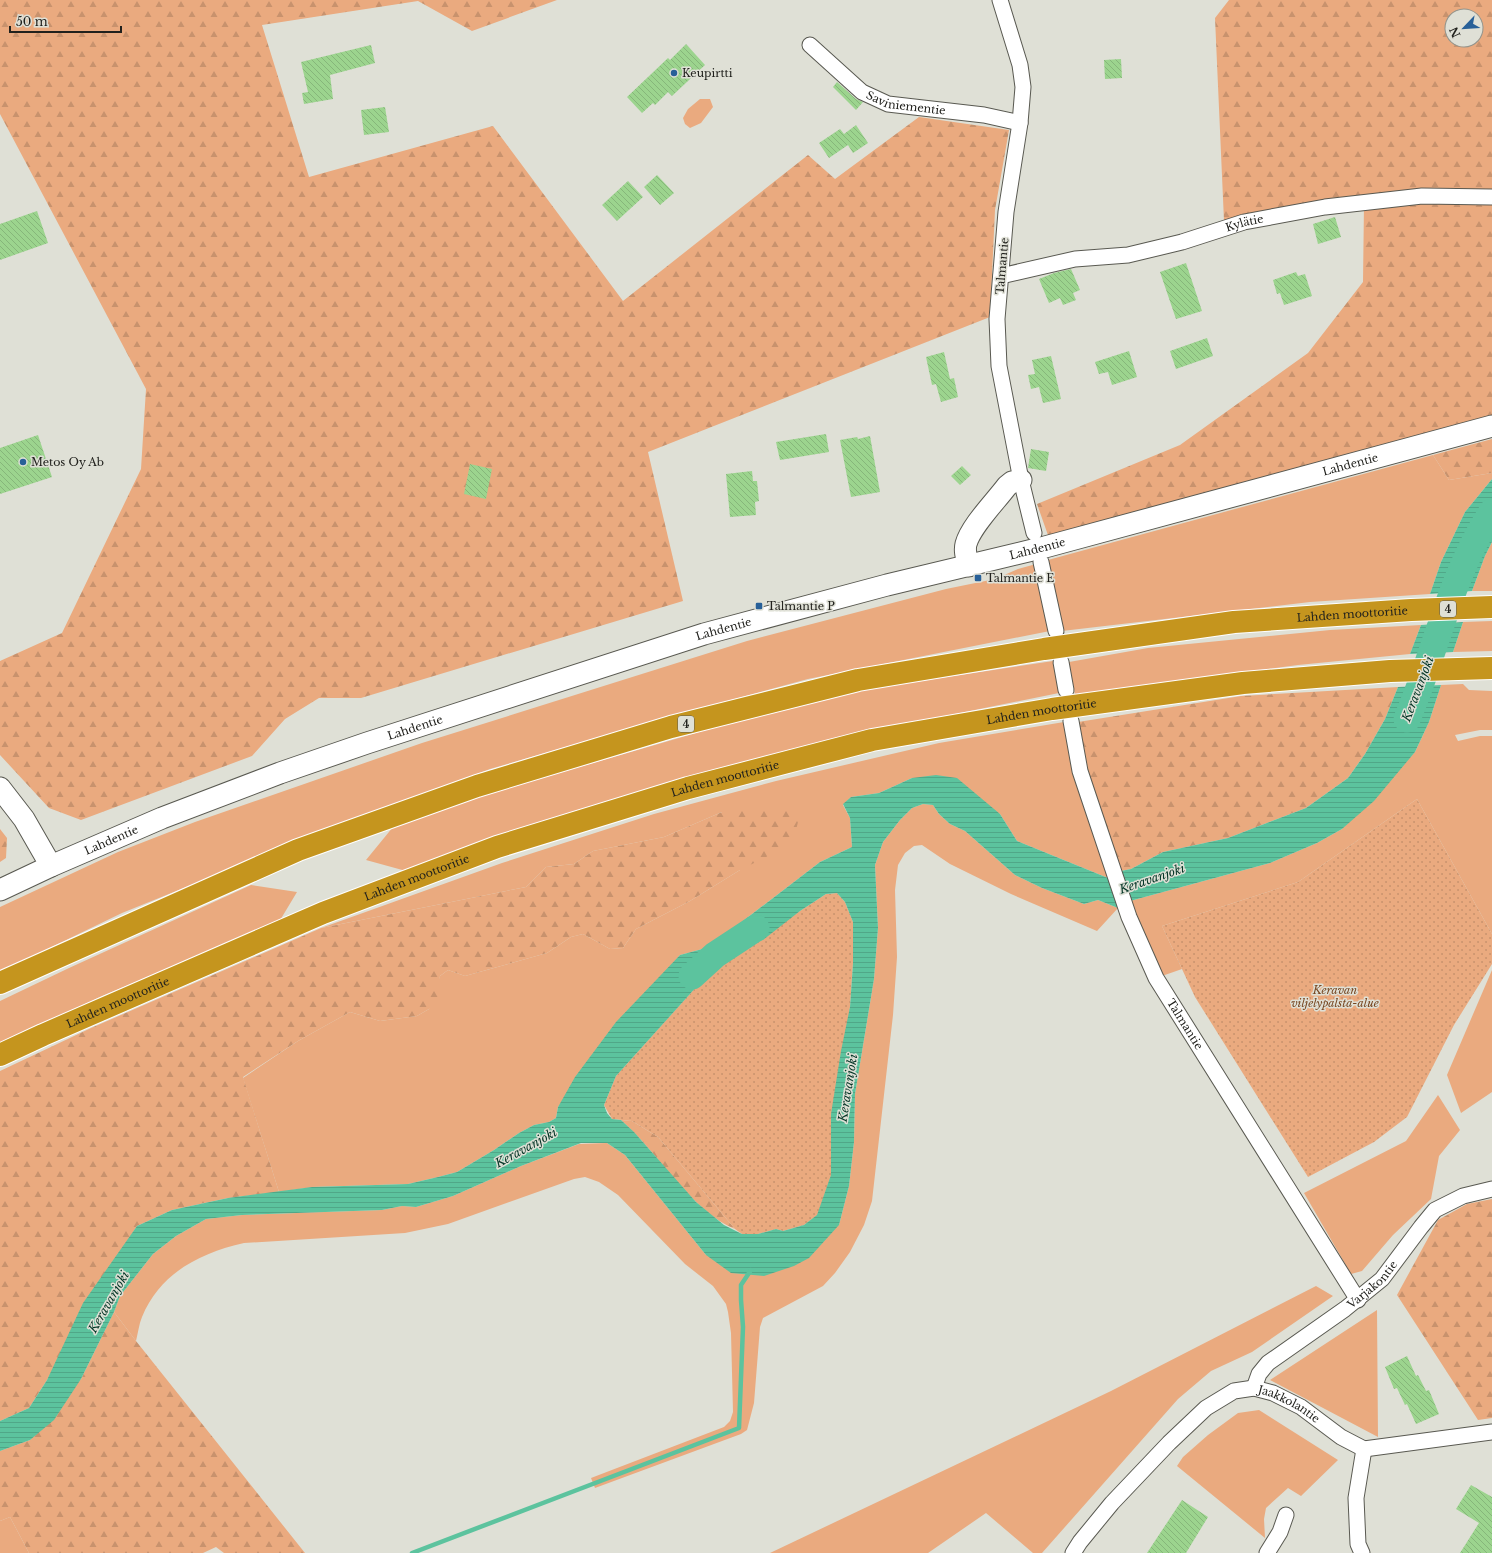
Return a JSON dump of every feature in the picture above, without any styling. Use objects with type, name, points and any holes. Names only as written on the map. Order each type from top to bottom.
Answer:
[{"type":"highway","name":"Lahden moottoritie","points":[[0,983],[298,850],[477,786],[671,727],[858,680],[1044,649],[1234,622],[1411,610],[1489,607]]},
{"type":"highway","name":"Lahden moottoritie","points":[[0,1055],[323,913],[498,847],[688,788],[872,740],[1052,709],[1243,683],[1390,671],[1492,668]]},
{"type":"main road","name":"Lahdentie","points":[[0,890],[51,866],[170,815],[280,773],[374,740],[704,634],[887,585],[1060,543],[1492,426]]},
{"type":"main road","points":[[969,566],[965,554],[965,545],[973,529],[1007,486],[1012,482],[1021,480]]},
{"type":"main road","points":[[0,788],[24,819],[51,866]]},
{"type":"street","name":"Talmantie","points":[[1000,0],[1020,65],[1023,87],[1020,123],[1006,212],[997,319],[999,366],[1021,480],[1034,533]]},
{"type":"street","name":"Saviniementie","points":[[810,45],[862,92],[888,104],[984,116],[1020,123]]},
{"type":"street","name":"Kylätie","points":[[1001,276],[1074,259],[1128,255],[1182,242],[1244,222],[1325,207],[1422,196],[1492,197]]},
{"type":"street","points":[[1041,562],[1056,631]]},
{"type":"street","points":[[1061,662],[1066,690]]},
{"type":"street","name":"Talmantie","points":[[1071,721],[1080,771],[1129,917],[1156,978],[1358,1300]]},
{"type":"street","name":"Varjakontie","points":[[1254,1388],[1259,1374],[1268,1363],[1358,1300],[1382,1279],[1435,1210],[1463,1196],[1492,1189]]},
{"type":"street","name":"Jaakkolantie","points":[[1073,1553],[1080,1542],[1112,1503],[1169,1443],[1206,1408],[1234,1391],[1254,1388],[1273,1393],[1301,1407],[1341,1437],[1364,1449]]},
{"type":"street","points":[[1362,1553],[1358,1544],[1356,1498],[1364,1449],[1492,1432]]},
{"type":"street","points":[[1267,1553],[1280,1532],[1286,1515]]},
{"type":"green space","points":[[0,0],[557,0],[472,31],[418,1],[262,25],[309,177],[493,126],[623,301],[808,155],[835,179],[919,117],[1009,130],[995,210],[990,317],[648,452],[683,601],[361,698],[319,698],[285,719],[252,756],[81,820],[49,808],[0,755],[0,661],[62,633],[141,469],[146,389],[0,114]]},
{"type":"green space","points":[[1229,0],[1492,0],[1492,191],[1224,221],[1215,18]]},
{"type":"green space","points":[[700,99],[710,99],[713,107],[701,123],[690,128],[685,124],[683,118],[688,109]]},
{"type":"green space","points":[[1492,199],[1492,417],[1049,538],[1037,504],[1180,445],[1308,353],[1363,282],[1364,203]]},
{"type":"green space","points":[[1492,439],[1492,473],[1449,480],[1433,455]]},
{"type":"green space","points":[[1433,455],[1449,480],[1492,473],[1492,479],[1465,512],[1441,562],[1430,594],[1310,602],[1062,631],[1048,560]]},
{"type":"green space","points":[[1492,542],[1492,591],[1472,591],[1485,556]]},
{"type":"green space","points":[[1036,564],[1050,631],[808,679],[672,716],[490,769],[322,832],[122,913],[0,972],[0,907],[118,852],[195,822],[422,743],[747,641],[946,589],[995,579],[1018,569]]},
{"type":"green space","points":[[1492,621],[1492,651],[1453,652],[1463,622]]},
{"type":"green space","points":[[1421,625],[1410,654],[1298,665],[1075,695],[1069,662],[1148,648],[1330,630]]},
{"type":"green space","points":[[1053,661],[1059,693],[856,734],[406,871],[366,860],[393,827],[504,789],[713,728],[855,691]]},
{"type":"green space","points":[[1463,684],[1469,690],[1492,691],[1492,730],[1480,730],[1455,735],[1458,741],[1480,736],[1492,736],[1492,934],[1417,799],[1298,882],[1162,926],[1182,969],[1162,976],[1149,951],[1130,901],[1270,863],[1317,843],[1342,829],[1415,752],[1429,722],[1441,685]]},
{"type":"green space","points":[[1398,687],[1385,719],[1365,754],[1348,778],[1306,808],[1228,838],[1163,852],[1131,869],[1121,871],[1089,774],[1078,722],[1241,696]]},
{"type":"green space","points":[[1064,722],[1080,796],[1108,878],[1017,841],[1000,814],[912,778],[879,793],[851,797],[843,805],[850,818],[852,847],[820,862],[739,924],[732,934],[706,948],[680,955],[558,1107],[556,1118],[549,1122],[534,1125],[519,1133],[457,1172],[408,1184],[312,1187],[279,1192],[243,1078],[298,1041],[350,1012],[380,1021],[417,1016],[429,1009],[440,976],[448,970],[465,976],[547,953],[571,937],[583,934],[610,949],[623,948],[636,929],[690,901],[740,870],[722,812],[664,837],[593,851],[574,864],[546,867],[526,887],[321,928],[502,863],[654,814],[776,781],[939,743]]},
{"type":"green space","name":"Keravan viljelypalsta-alue","points":[[1417,799],[1492,934],[1492,964],[1454,1025],[1407,1117],[1374,1142],[1308,1177],[1195,997],[1162,926],[1298,882]]},
{"type":"green space","points":[[923,804],[933,805],[939,814],[950,824],[965,831],[1015,875],[1042,888],[1084,904],[1098,900],[1118,908],[1097,931],[1011,894],[950,864],[922,845],[914,846],[905,853],[898,865],[895,890],[897,957],[893,1015],[872,1201],[864,1225],[850,1252],[835,1273],[823,1286],[763,1318],[760,1327],[754,1403],[747,1430],[741,1434],[595,1488],[591,1478],[724,1427],[730,1421],[733,1412],[731,1333],[726,1304],[713,1286],[685,1264],[618,1195],[599,1182],[585,1177],[574,1179],[448,1224],[405,1233],[244,1243],[228,1247],[197,1259],[183,1267],[159,1288],[142,1317],[136,1341],[114,1312],[120,1296],[153,1254],[176,1236],[206,1219],[242,1215],[382,1210],[402,1206],[416,1207],[453,1196],[521,1166],[579,1144],[607,1143],[625,1155],[706,1255],[839,1225],[849,1186],[854,1142],[855,1094],[874,979],[878,928],[875,865],[883,842],[900,820],[912,808]]},
{"type":"green space","points":[[773,807],[800,814],[795,834],[780,850],[740,870],[690,901],[636,929],[623,948],[610,949],[583,934],[571,937],[547,953],[465,976],[448,970],[440,976],[439,982],[442,996],[429,1009],[417,1016],[380,1021],[350,1012],[298,1041],[243,1077],[279,1192],[228,1198],[172,1210],[137,1226],[117,1257],[47,1380],[29,1408],[0,1421],[0,1071],[91,1028],[321,928],[526,887],[546,867],[574,864],[593,851],[664,837],[722,812]]},
{"type":"green space","points":[[0,829],[7,838],[6,858],[0,862]]},
{"type":"green space","points":[[251,885],[297,892],[279,922],[102,996],[0,1044],[0,1001]]},
{"type":"green space","points":[[837,893],[845,902],[853,922],[853,963],[850,1007],[832,1152],[831,1176],[818,1215],[804,1225],[783,1231],[776,1229],[758,1234],[742,1234],[735,1229],[658,1137],[632,1121],[612,1119],[604,1105],[616,1076],[708,974],[739,948],[748,945],[826,894]]},
{"type":"green space","points":[[1492,970],[1492,1092],[1461,1113],[1447,1075]]},
{"type":"green space","points":[[1438,1095],[1460,1130],[1439,1156],[1431,1199],[1393,1235],[1362,1271],[1351,1274],[1304,1193],[1406,1141]]},
{"type":"green space","points":[[621,1120],[632,1121],[658,1137],[735,1229],[719,1221],[704,1209],[675,1180],[648,1148]]},
{"type":"green space","points":[[1492,1199],[1492,1418],[1478,1420],[1397,1295],[1438,1220],[1467,1204]]},
{"type":"green space","points":[[1316,1286],[1333,1296],[1252,1352],[1211,1371],[1178,1399],[1042,1553],[1033,1553],[986,1513],[928,1553],[770,1553],[1111,1391]]},
{"type":"green space","points":[[1377,1310],[1378,1437],[1270,1380]]},
{"type":"green space","points":[[114,1312],[305,1553],[224,1553],[216,1547],[203,1553],[29,1553],[10,1517],[0,1521],[0,1451],[30,1440],[81,1379]]},
{"type":"green space","points":[[1259,1410],[1338,1460],[1301,1496],[1288,1488],[1266,1508],[1264,1519],[1265,1538],[1177,1466],[1183,1457],[1208,1435],[1238,1413]]},
{"type":"green space","points":[[10,1517],[29,1553],[0,1553],[0,1521]]},
{"type":"water","points":[[1492,479],[1492,542],[1472,591],[1430,594],[1441,562],[1465,512]]},
{"type":"water","points":[[1463,622],[1453,652],[1410,654],[1421,625]]},
{"type":"water","points":[[1441,685],[1429,722],[1415,752],[1374,801],[1342,829],[1317,843],[1270,863],[1130,901],[1121,871],[1131,869],[1163,852],[1228,838],[1306,808],[1348,778],[1365,754],[1385,719],[1398,687]]},
{"type":"water","points":[[936,775],[957,778],[1000,814],[1017,841],[1108,878],[1118,908],[1098,900],[1084,904],[1042,888],[1015,875],[965,831],[950,824],[939,814],[933,805],[923,804],[912,808],[900,820],[883,842],[875,865],[878,928],[874,979],[855,1094],[854,1142],[849,1186],[839,1225],[809,1258],[794,1266],[764,1276],[731,1273],[706,1255],[625,1155],[607,1143],[581,1143],[521,1166],[453,1196],[416,1207],[402,1206],[382,1210],[242,1215],[206,1219],[176,1236],[153,1254],[120,1296],[114,1312],[81,1379],[54,1420],[30,1440],[0,1451],[0,1421],[29,1408],[47,1380],[83,1303],[137,1226],[172,1210],[228,1198],[312,1187],[408,1184],[457,1172],[519,1133],[534,1125],[549,1122],[556,1118],[558,1107],[575,1077],[616,1022],[680,955],[706,948],[714,943],[725,959],[708,974],[616,1076],[604,1105],[607,1113],[612,1119],[621,1120],[634,1132],[696,1202],[724,1225],[742,1234],[758,1234],[776,1229],[783,1231],[804,1225],[817,1215],[831,1175],[831,1114],[850,1007],[853,963],[853,922],[845,902],[837,893],[826,894],[800,911],[763,940],[739,947],[729,957],[720,941],[732,934],[739,924],[820,862],[852,847],[850,818],[843,804],[851,797],[879,793],[912,778]]},
{"type":"building","name":"Keupirtti","points":[[686,44],[705,65],[672,96],[668,92],[655,105],[653,103],[642,113],[627,97],[668,58],[670,60]]},
{"type":"building","points":[[371,45],[375,63],[330,75],[333,99],[304,104],[302,93],[308,92],[301,62]]},
{"type":"building","points":[[1121,59],[1122,78],[1105,79],[1104,60]]},
{"type":"building","points":[[837,82],[856,99],[863,102],[856,110],[833,87]]},
{"type":"building","points":[[385,107],[389,132],[364,135],[361,110]]},
{"type":"building","points":[[856,125],[868,143],[853,153],[848,145],[829,158],[819,143],[840,129],[844,134]]},
{"type":"building","points":[[657,175],[674,193],[660,205],[644,187]]},
{"type":"building","points":[[628,181],[643,197],[617,221],[602,205]]},
{"type":"building","points":[[37,211],[48,243],[0,260],[0,224]]},
{"type":"building","points":[[1335,217],[1341,237],[1318,244],[1313,224]]},
{"type":"building","points":[[1186,263],[1202,311],[1176,319],[1160,272]]},
{"type":"building","points":[[1071,269],[1080,290],[1073,293],[1076,300],[1063,305],[1060,298],[1049,303],[1039,279],[1054,273]]},
{"type":"building","points":[[1296,272],[1298,276],[1305,274],[1312,296],[1284,305],[1280,293],[1277,294],[1273,280]]},
{"type":"building","points":[[1207,338],[1213,356],[1176,369],[1170,351]]},
{"type":"building","points":[[1129,351],[1137,377],[1112,385],[1108,372],[1099,374],[1095,362]]},
{"type":"building","points":[[944,352],[950,379],[954,378],[958,397],[941,402],[936,384],[932,385],[926,357]]},
{"type":"building","points":[[1051,356],[1061,399],[1043,403],[1039,387],[1031,389],[1028,375],[1035,374],[1032,360]]},
{"type":"building","points":[[826,434],[829,452],[780,460],[776,442]]},
{"type":"building","name":"Metos Oy Ab","points":[[38,435],[52,477],[0,494],[0,448]]},
{"type":"building","points":[[870,436],[880,492],[851,497],[840,440],[857,437],[858,439]]},
{"type":"building","points":[[1031,449],[1049,452],[1046,471],[1028,468]]},
{"type":"building","points":[[470,464],[492,469],[486,499],[464,494]]},
{"type":"building","points":[[962,466],[971,475],[960,485],[951,476]]},
{"type":"building","points":[[752,471],[753,481],[757,481],[759,501],[755,502],[756,515],[730,517],[726,474]]},
{"type":"building","points":[[1407,1356],[1416,1376],[1418,1375],[1426,1391],[1429,1390],[1439,1414],[1416,1424],[1407,1404],[1405,1405],[1397,1388],[1394,1389],[1385,1367]]},
{"type":"building","points":[[1471,1485],[1492,1497],[1492,1553],[1460,1553],[1479,1523],[1456,1509]]},
{"type":"building","points":[[1182,1500],[1208,1517],[1186,1553],[1147,1553]]},
{"type":"waterway","name":"Keravanjoki","points":[[1407,719],[1455,587],[1478,536],[1492,512]]},
{"type":"waterway","points":[[692,976],[715,955],[756,928]]},
{"type":"waterway","points":[[412,1553],[739,1428],[743,1327],[741,1285],[751,1270]]},
{"type":"place","name":"Keupirtti","points":[[674,73]]},
{"type":"place","name":"Metos Oy Ab","points":[[23,462]]},
{"type":"place","name":"Talmantie E","points":[[978,578]]},
{"type":"place","name":"Talmantie P","points":[[759,606]]}]
